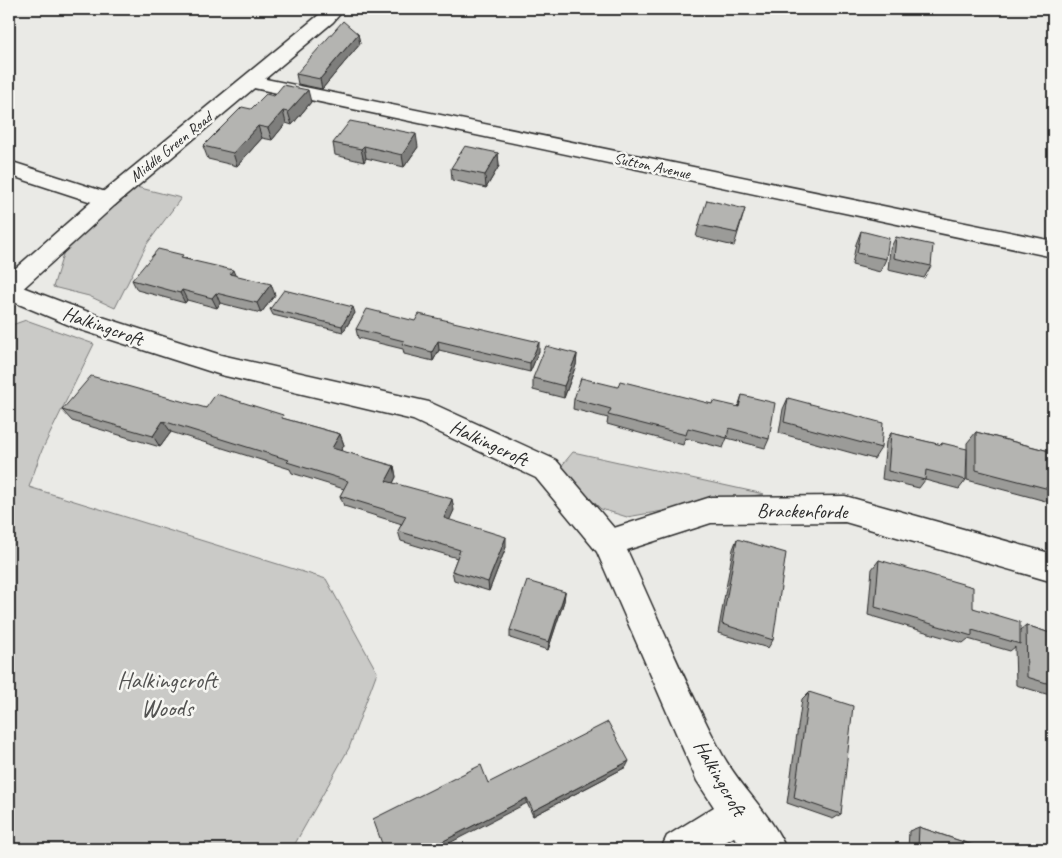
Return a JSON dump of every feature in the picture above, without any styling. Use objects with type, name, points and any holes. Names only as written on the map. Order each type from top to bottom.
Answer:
[{"type":"street","name":"Middle Green Road","points":[[9,287],[106,200],[328,18],[335,9]]},
{"type":"street","name":"Sutton Avenue","points":[[251,82],[1053,249]]},
{"type":"street","points":[[9,168],[106,200]]},
{"type":"street","name":"Halkingcroft","points":[[9,291],[90,323],[221,365],[419,410],[546,469],[608,543],[710,768],[739,813],[767,849]]},
{"type":"street","name":"Brackenforde","points":[[608,543],[711,510],[845,509],[1053,568]]},
{"type":"street","points":[[680,849],[739,813]]},
{"type":"green space","points":[[132,186],[181,198],[147,244],[115,308],[89,296],[53,287],[69,235]]},
{"type":"green space","name":"Halkingcroft Woods","points":[[26,320],[94,344],[42,450],[29,487],[326,579],[377,672],[349,748],[292,849],[9,849],[9,326]]},
{"type":"green space","points":[[573,452],[764,494],[627,517],[601,509],[559,469]]},
{"type":"building","points":[[343,21],[358,34],[320,79],[296,74]]},
{"type":"building","points":[[283,85],[308,90],[288,112],[283,111],[268,128],[258,126],[233,153],[203,146],[242,107],[251,109],[266,94],[274,96]]},
{"type":"building","points":[[350,121],[416,134],[402,155],[364,146],[361,149],[333,143]]},
{"type":"building","points":[[465,146],[498,153],[485,175],[451,168]]},
{"type":"building","points":[[707,200],[745,209],[737,233],[699,225]]},
{"type":"building","points":[[861,231],[889,238],[886,259],[857,253]]},
{"type":"building","points":[[896,237],[933,245],[931,266],[894,258]]},
{"type":"building","points":[[158,249],[183,255],[181,258],[233,270],[230,274],[271,284],[257,303],[216,293],[212,298],[182,290],[180,293],[132,280]]},
{"type":"building","points":[[284,290],[353,307],[342,326],[270,309]]},
{"type":"building","points":[[367,309],[415,321],[419,314],[539,342],[530,363],[438,341],[432,352],[402,344],[404,341],[356,329]]},
{"type":"building","points":[[546,346],[577,354],[564,386],[533,378]]},
{"type":"building","points":[[91,376],[206,408],[216,394],[283,415],[282,418],[340,434],[332,448],[394,466],[386,481],[452,499],[444,518],[506,537],[488,582],[452,571],[460,550],[398,531],[406,516],[340,496],[348,481],[287,462],[289,460],[163,421],[153,436],[62,410]]},
{"type":"building","points":[[581,378],[618,387],[620,381],[712,404],[713,401],[739,407],[742,395],[775,403],[769,439],[729,428],[727,438],[688,428],[686,435],[608,415],[611,409],[574,399]]},
{"type":"building","points":[[788,398],[883,423],[881,448],[784,422]]},
{"type":"building","points":[[976,432],[1053,452],[1053,490],[976,470]]},
{"type":"building","points":[[891,433],[967,449],[966,480],[926,470],[925,480],[888,471]]},
{"type":"building","points":[[737,539],[786,553],[773,640],[722,624]]},
{"type":"building","points":[[879,560],[973,587],[973,608],[1020,622],[1020,644],[972,630],[972,636],[875,607]]},
{"type":"building","points":[[527,581],[565,592],[549,642],[510,630]]},
{"type":"building","points":[[1026,625],[1053,634],[1053,685],[1027,677]]},
{"type":"building","points":[[809,692],[853,706],[841,814],[794,798]]},
{"type":"building","points":[[608,722],[629,761],[533,811],[527,798],[428,849],[384,849],[373,819],[481,765],[488,783]]},
{"type":"building","points":[[919,827],[984,849],[918,849]]}]
